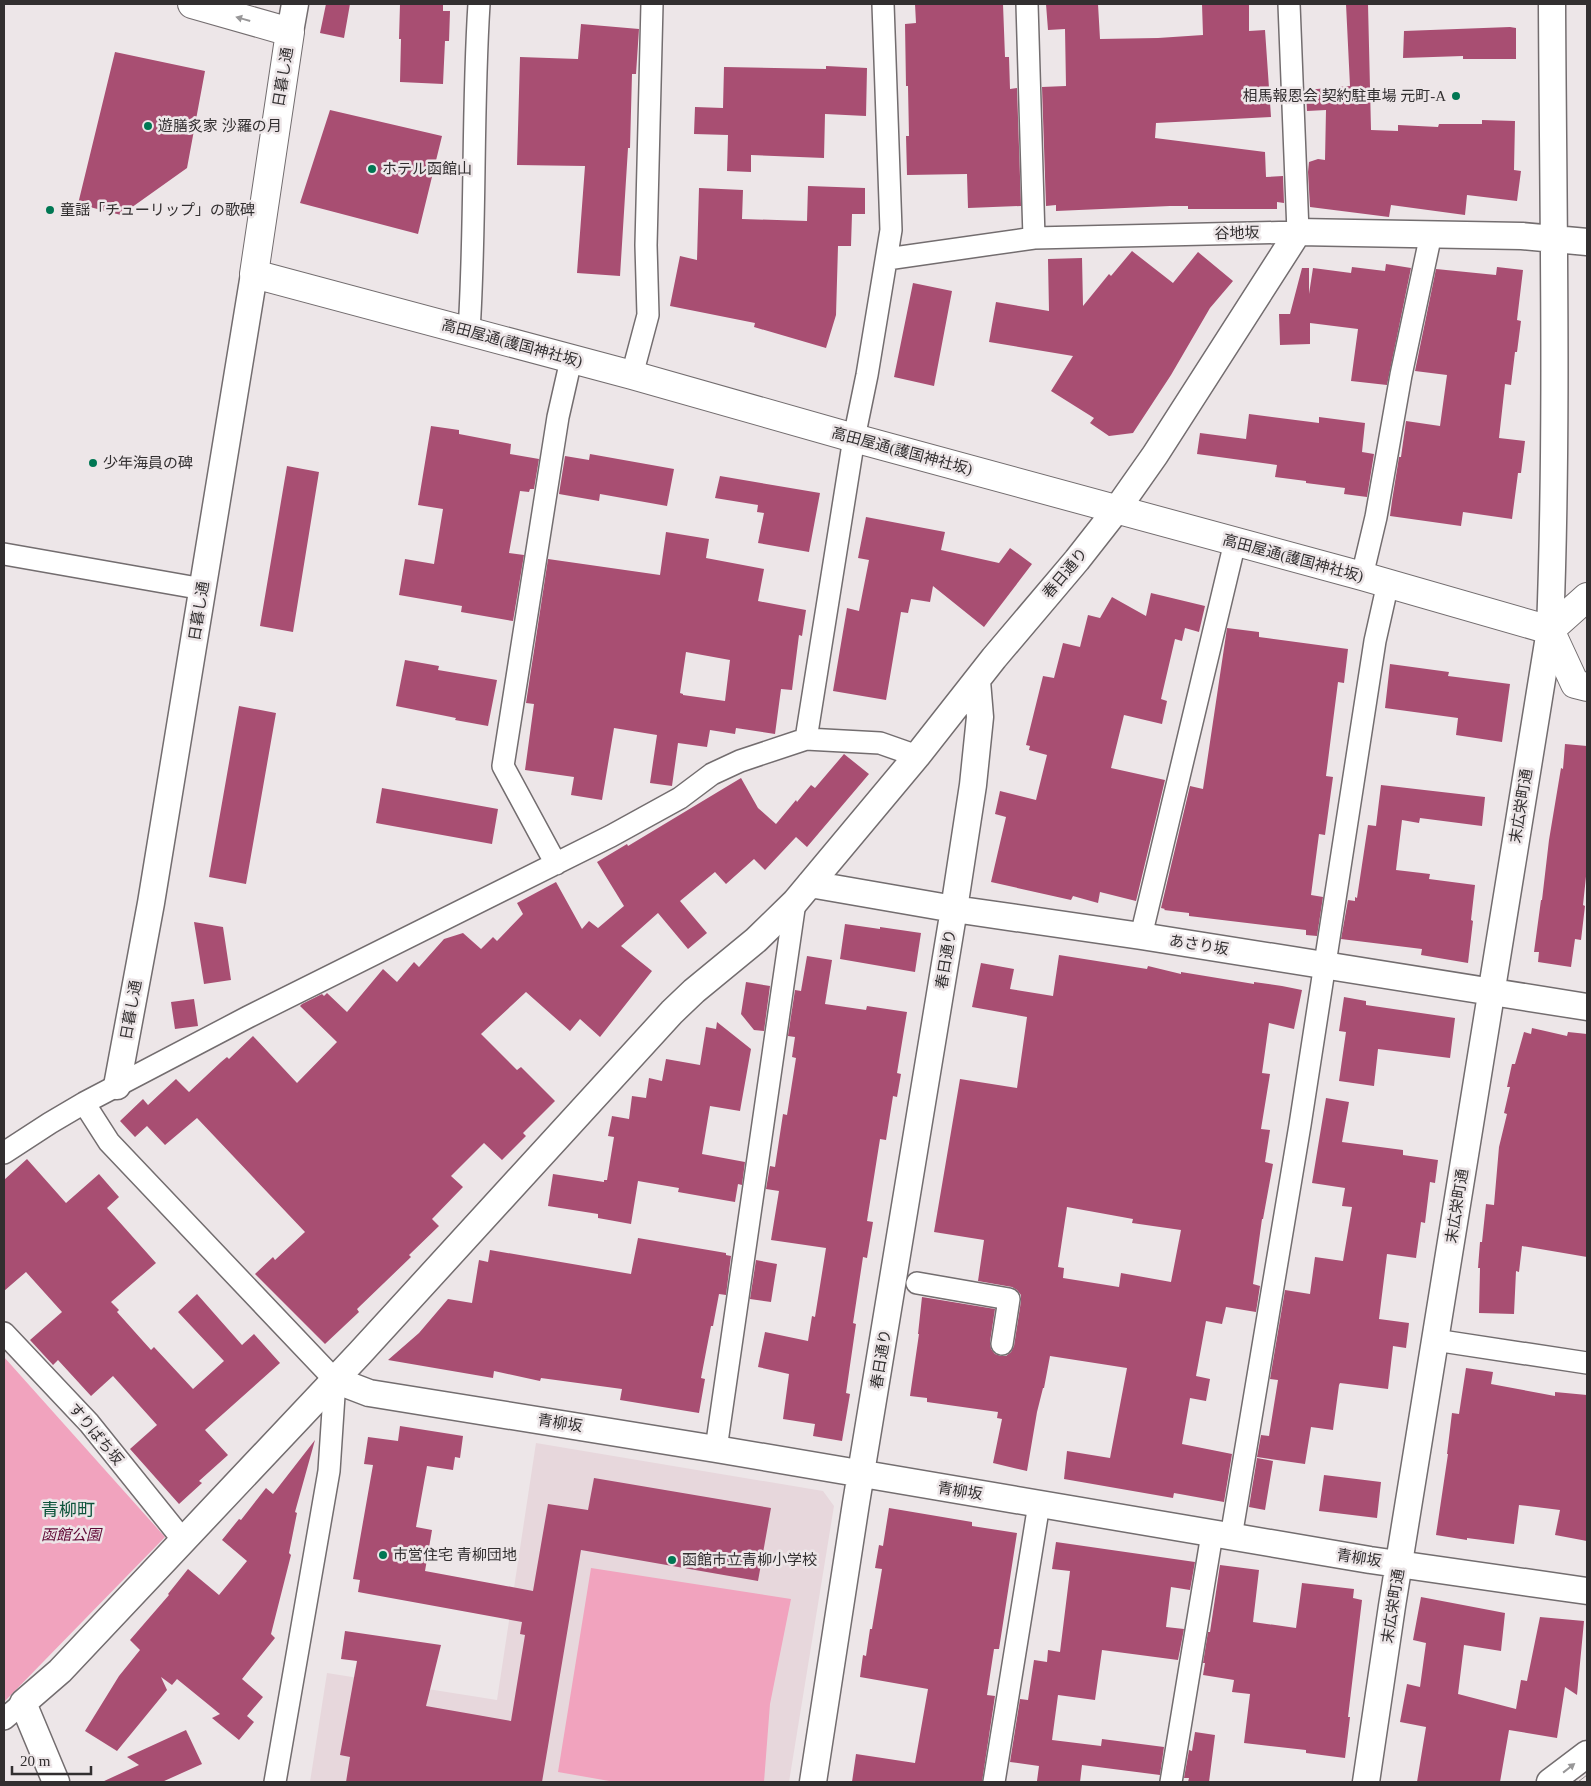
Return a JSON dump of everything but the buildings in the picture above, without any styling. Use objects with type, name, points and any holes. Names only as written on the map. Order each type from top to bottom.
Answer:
[{"type":"main road","points":[[192,4],[290,32]]},
{"type":"main road","name":"日暮し通","points":[[254,274],[290,32]]},
{"type":"main road","name":"高田屋通(護国神社坂)","points":[[254,274],[632,375],[1550,630]]},
{"type":"main road","points":[[1587,597],[1550,630],[1576,684],[1587,687]]},
{"type":"street","name":"日暮し通","points":[[290,32],[295,4]]},
{"type":"street","points":[[469,331],[473,266],[475,73],[479,4]]},
{"type":"street","points":[[632,375],[648,315],[646,245],[652,4]]},
{"type":"street","points":[[806,738],[854,438],[891,230],[883,4]]},
{"type":"street","points":[[1027,4],[1034,238]]},
{"type":"street","points":[[1289,4],[1298,232]]},
{"type":"street","name":"末広栄町通","points":[[1366,1782],[1435,1340],[1550,630],[1554,527],[1552,4]]},
{"type":"street","name":"谷地坂","points":[[887,259],[1034,238],[1298,232],[1522,236],[1587,242]]},
{"type":"street","name":"春日通り","points":[[813,1782],[973,785],[980,717],[977,681],[1117,509],[1155,455],[1298,232]]},
{"type":"street","points":[[1171,1782],[1222,1535],[1300,1125],[1375,641],[1376,517],[1401,374],[1431,234]]},
{"type":"street","name":"日暮し通","points":[[117,1086],[151,903],[254,274]]},
{"type":"street","points":[[556,864],[503,766],[558,417],[572,360]]},
{"type":"street","points":[[1141,936],[1235,542]]},
{"type":"street","points":[[4,554],[203,589]]},
{"type":"street","points":[[56,1782],[13,1711],[60,1671],[335,1380],[672,1012],[694,991],[756,940],[803,893],[977,681]]},
{"type":"street","points":[[4,1153],[84,1103],[248,1017],[611,836],[680,798],[712,774],[740,761],[806,738],[880,743],[917,756]]},
{"type":"street","points":[[716,1448],[803,893]]},
{"type":"street","name":"あさり坂","points":[[803,893],[954,909],[1141,936],[1587,1007]]},
{"type":"street","points":[[84,1103],[109,1142],[335,1380],[329,1471],[275,1782]]},
{"type":"street","points":[[917,1283],[1009,1299],[1002,1344]]},
{"type":"street","name":"すりばち坂","points":[[4,1333],[88,1423],[184,1540]]},
{"type":"street","points":[[1435,1340],[1587,1364]]},
{"type":"street","name":"青柳坂","points":[[335,1380],[369,1393],[716,1448],[1400,1564],[1587,1591]]},
{"type":"street","points":[[994,1782],[1039,1504]]},
{"type":"street","points":[[1550,1782],[1587,1754]]},
{"type":"shaded area","name":"函館市立青柳小学校","points":[[536,1443],[823,1491],[834,1506],[789,1782],[310,1782],[327,1673],[497,1700]]},
{"type":"green space","name":"函館公園","points":[[4,1357],[165,1537],[4,1702]]},
{"type":"green space","points":[[591,1568],[791,1599],[770,1704],[764,1782],[615,1782],[558,1772]]},
{"type":"tram line","points":[[1578,1782],[1587,1775]]},
{"type":"place","name":"相馬報恩会 契約駐車場 元町-A","points":[[1456,96]]},
{"type":"place","name":"遊膳炙家 沙羅の月","points":[[148,126]]},
{"type":"place","name":"ホテル函館山","points":[[372,169]]},
{"type":"place","name":"童謡「チューリップ」の歌碑","points":[[50,210]]},
{"type":"place","name":"少年海員の碑","points":[[93,463]]},
{"type":"place","name":"市営住宅 青柳団地","points":[[383,1555]]},
{"type":"place","name":"函館市立青柳小学校","points":[[672,1560]]},
{"type":"district","name":"青柳町","points":[[68,1510]]}]
